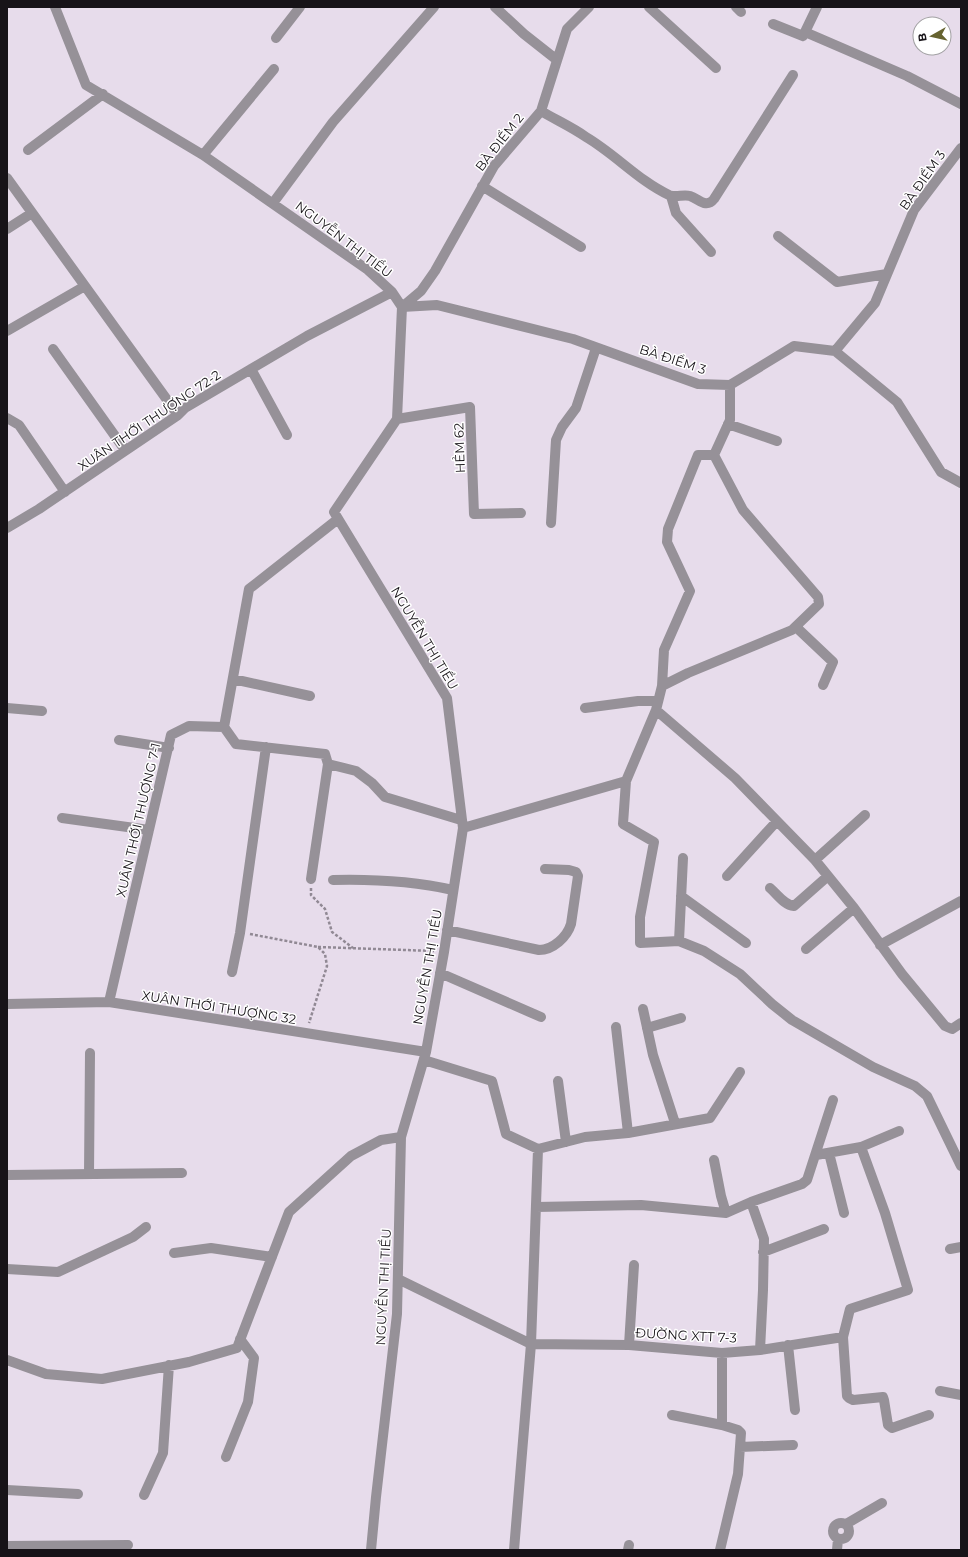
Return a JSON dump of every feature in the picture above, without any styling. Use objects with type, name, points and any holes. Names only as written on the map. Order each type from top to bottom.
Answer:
[{"type":"street","name":"NGUYỄN THỊ TIỂU","points":[[55,7],[86,85],[203,155],[368,270],[392,292],[402,307]]},
{"type":"street","points":[[276,38],[300,7]]},
{"type":"street","points":[[273,204],[333,122],[434,7]]},
{"type":"street","points":[[494,7],[524,34],[557,60]]},
{"type":"street","name":"BÀ ĐIỂM 2","points":[[402,307],[421,291],[435,271],[494,166],[541,111],[567,29],[589,7]]},
{"type":"street","points":[[649,7],[716,68]]},
{"type":"street","points":[[773,24],[803,36],[817,7]]},
{"type":"street","points":[[805,32],[907,76],[961,104]]},
{"type":"street","points":[[203,155],[274,69]]},
{"type":"street","points":[[541,111],[588,137],[650,184],[671,196],[690,196],[705,204],[712,202],[793,75]]},
{"type":"street","points":[[28,150],[103,94]]},
{"type":"street","name":"BÀ ĐIỂM 3","points":[[835,351],[875,303],[914,210],[961,148]]},
{"type":"street","points":[[7,178],[178,415]]},
{"type":"street","points":[[482,186],[581,247]]},
{"type":"street","points":[[671,196],[676,213],[711,252]]},
{"type":"street","points":[[7,229],[32,213]]},
{"type":"street","points":[[778,236],[837,282],[887,274]]},
{"type":"street","points":[[7,331],[85,286]]},
{"type":"street","name":"XUÂN THỚI THƯỢNG 72-2","points":[[7,528],[65,492],[178,415],[185,408],[307,336],[392,292]]},
{"type":"street","name":"BÀ ĐIỂM 3","points":[[402,307],[437,305],[573,339],[698,384],[730,385]]},
{"type":"street","points":[[312,879],[328,764],[325,754],[236,744],[224,727],[249,589],[338,519],[334,512],[397,418],[402,307]]},
{"type":"street","points":[[714,455],[730,420],[730,385],[794,346],[835,351],[896,402],[941,472],[961,483]]},
{"type":"street","points":[[551,523],[556,440],[562,427],[576,408],[596,348]]},
{"type":"street","points":[[53,349],[125,450]]},
{"type":"street","points":[[251,369],[287,435]]},
{"type":"street","name":"HẺM 62","points":[[397,418],[470,407],[474,514],[521,513]]},
{"type":"street","points":[[7,418],[19,425],[65,492]]},
{"type":"street","points":[[728,424],[777,442]]},
{"type":"street","points":[[714,455],[698,455],[668,529],[668,542],[690,591],[664,650],[662,686],[656,706],[626,781],[623,824],[654,842],[640,917],[640,943],[679,941],[704,951],[740,974],[772,1004],[792,1020],[850,1055],[915,1086],[927,1096],[961,1166]]},
{"type":"street","points":[[662,686],[695,670],[792,630],[818,606],[820,600],[743,510],[714,455]]},
{"type":"street","name":"NGUYỄN THỊ TIỂU","points":[[338,519],[447,698],[462,824],[444,952],[425,1056],[401,1137],[397,1314],[371,1550]]},
{"type":"street","points":[[796,627],[833,662],[823,685]]},
{"type":"street","points":[[233,679],[310,696]]},
{"type":"street","points":[[585,708],[638,701],[656,706],[735,778],[815,860],[854,908],[880,945],[945,1026],[952,1028],[961,1023]]},
{"type":"street","points":[[7,708],[42,712]]},
{"type":"street","name":"XUÂN THỚI THƯỢNG 7-1","points":[[109,1002],[171,735],[189,726],[224,727]]},
{"type":"street","points":[[120,740],[169,748]]},
{"type":"street","points":[[232,972],[240,933],[266,748]]},
{"type":"street","points":[[328,764],[356,771],[372,783],[385,797],[462,824],[626,781]]},
{"type":"street","points":[[815,860],[866,815]]},
{"type":"street","points":[[62,818],[149,830]]},
{"type":"street","points":[[727,876],[777,821]]},
{"type":"street","points":[[679,941],[683,858]]},
{"type":"street","points":[[447,930],[539,950],[546,950],[550,948],[568,931],[571,924],[578,876],[576,872],[570,870],[545,870]]},
{"type":"street","points":[[770,888],[785,903],[790,906],[794,906],[828,876]]},
{"type":"street","points":[[333,880],[403,881],[453,890]]},
{"type":"street","points":[[681,896],[746,943]]},
{"type":"street","points":[[880,945],[961,901]]},
{"type":"street","points":[[806,949],[854,908]]},
{"type":"street","points":[[440,973],[541,1017]]},
{"type":"street","name":"XUÂN THỚI THƯỢNG 32","points":[[7,1004],[109,1002],[306,1033],[425,1056],[492,1081],[506,1134],[538,1149]]},
{"type":"street","points":[[643,1009],[653,1055],[675,1124]]},
{"type":"street","points":[[647,1028],[681,1018]]},
{"type":"street","points":[[616,1027],[628,1133]]},
{"type":"street","points":[[89,1174],[90,1053]]},
{"type":"street","points":[[514,1550],[530,1344],[538,1149],[585,1137],[628,1133],[710,1118],[740,1072]]},
{"type":"street","points":[[558,1081],[566,1142]]},
{"type":"street","points":[[536,1207],[641,1205],[726,1214],[751,1202],[802,1184],[807,1180],[834,1100]]},
{"type":"street","points":[[816,1155],[861,1147],[899,1131]]},
{"type":"street","points":[[7,1360],[46,1374],[102,1379],[189,1362],[236,1348],[289,1212],[351,1156],[381,1140],[401,1137]]},
{"type":"street","points":[[861,1147],[885,1213],[908,1290],[850,1309],[843,1337],[847,1396],[852,1400],[883,1397],[888,1425],[892,1428],[929,1415]]},
{"type":"street","points":[[829,1153],[844,1214]]},
{"type":"street","points":[[714,1160],[726,1214]]},
{"type":"street","points":[[7,1175],[182,1173]]},
{"type":"street","points":[[751,1202],[764,1238],[760,1350]]},
{"type":"street","points":[[7,1269],[58,1272],[133,1237],[146,1227]]},
{"type":"street","points":[[763,1252],[824,1229]]},
{"type":"street","points":[[950,1249],[961,1247]]},
{"type":"street","points":[[174,1253],[211,1248],[272,1257]]},
{"type":"street","points":[[629,1345],[634,1265]]},
{"type":"street","name":"ĐƯỜNG XTT 7-3","points":[[398,1279],[530,1344],[629,1345],[722,1353],[760,1350],[843,1337]]},
{"type":"street","points":[[226,1457],[248,1402],[254,1358],[240,1339]]},
{"type":"street","points":[[788,1346],[795,1410]]},
{"type":"street","points":[[722,1353],[722,1425]]},
{"type":"street","points":[[144,1494],[163,1453],[169,1365]]},
{"type":"street","points":[[940,1392],[961,1395]]},
{"type":"street","points":[[672,1415],[722,1425],[740,1431],[738,1474],[720,1550]]},
{"type":"street","points":[[740,1447],[794,1445]]},
{"type":"street","points":[[7,1490],[78,1494]]},
{"type":"street","points":[[837,1550],[838,1539],[844,1539],[848,1535],[849,1530],[846,1524],[882,1503]]},
{"type":"street","points":[[7,1546],[62,1548],[128,1546]]},
{"type":"path","points":[[312,879],[311,895],[325,909],[332,932],[353,948]]},
{"type":"path","points":[[240,933],[318,947],[444,952]]},
{"type":"path","points":[[306,1033],[327,966],[325,954],[318,947]]}]
